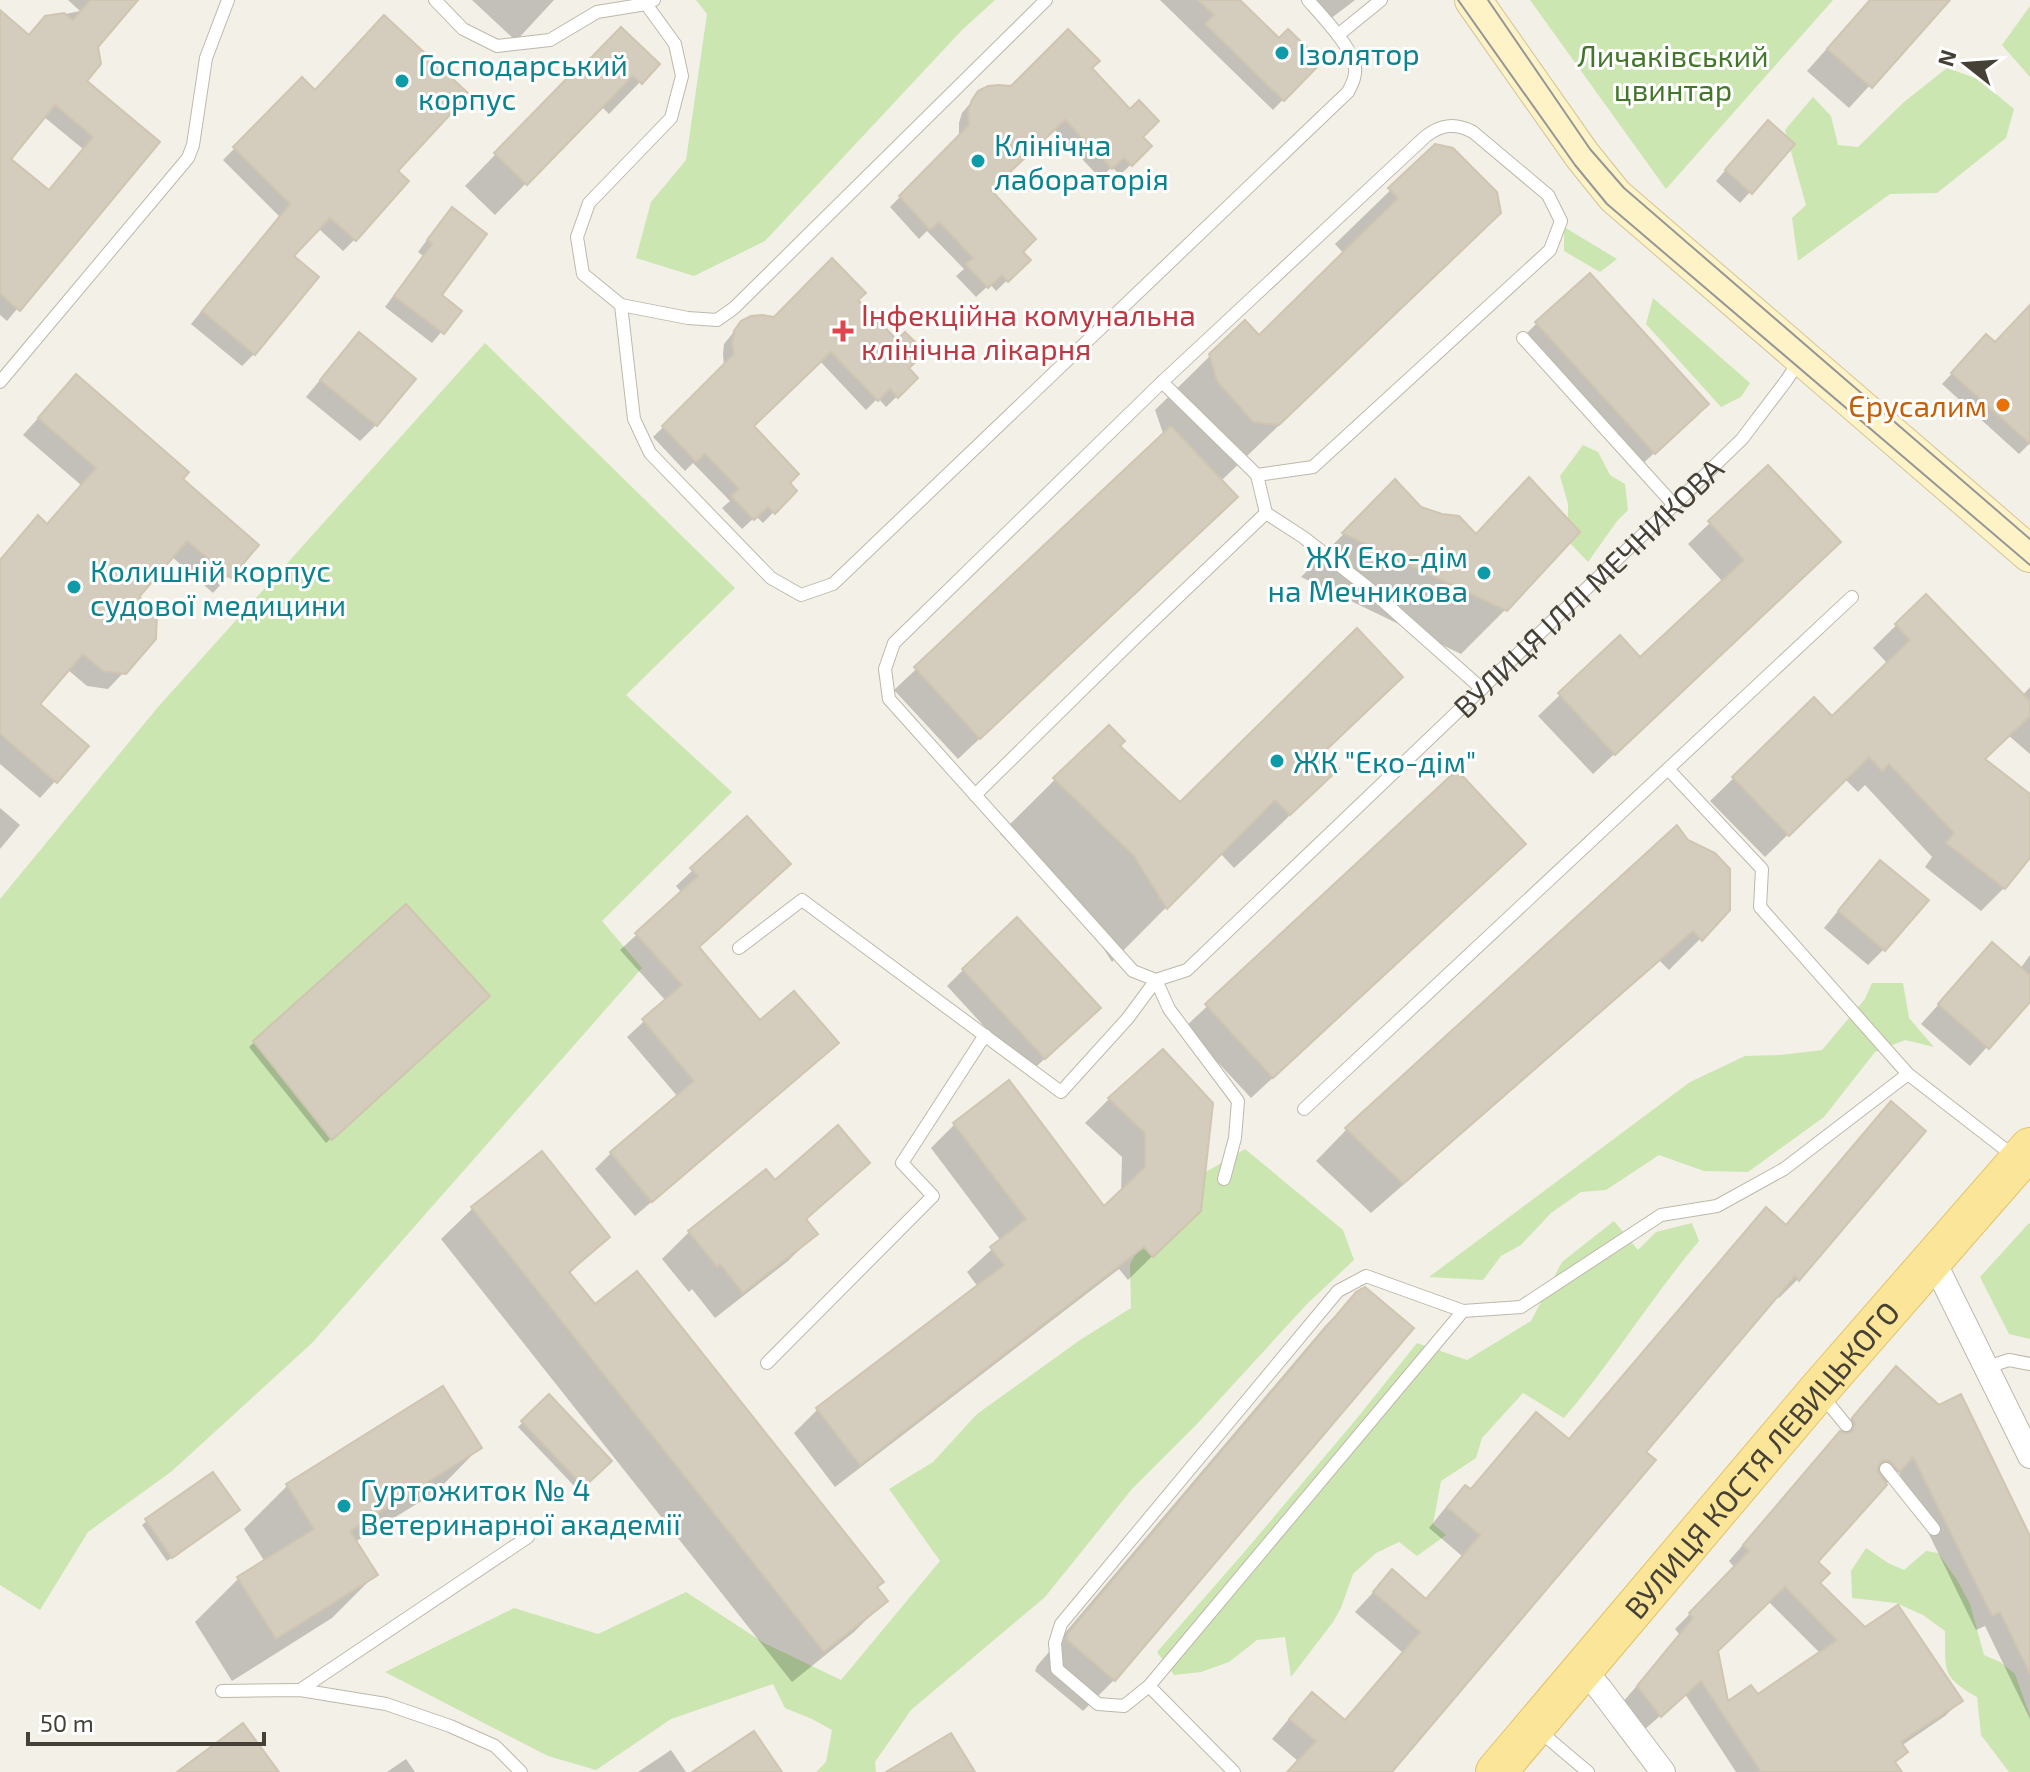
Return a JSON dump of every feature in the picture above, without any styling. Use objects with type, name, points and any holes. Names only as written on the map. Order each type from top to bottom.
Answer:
[{"type":"main road","points":[[1473,0],[1582,155],[1615,196],[2030,554]]},
{"type":"main road","name":"ВУЛИЦЯ КОСТЯ ЛЕВИЦЬКОГО","points":[[1496,1772],[1818,1391],[2024,1154]]},
{"type":"street","points":[[1933,1260],[2030,1456]]},
{"type":"street","points":[[1584,1670],[1663,1772]]},
{"type":"lane","points":[[0,382],[188,158],[193,145],[206,58],[228,0]]},
{"type":"lane","points":[[435,0],[463,29],[497,46],[550,40],[597,12],[650,2],[675,44],[682,76],[671,118],[589,203],[577,237],[583,274],[621,305],[688,318],[717,320],[734,308],[1046,0]]},
{"type":"lane","points":[[621,305],[634,419],[650,453],[771,578],[801,595],[833,584],[1348,92],[1355,77],[1355,64],[1338,35],[1308,0]]},
{"type":"lane","points":[[1338,35],[1381,0]]},
{"type":"lane","points":[[1224,1179],[1235,1138],[1238,1101],[1169,1009],[1156,980],[1133,971],[889,699],[885,669],[894,643],[1162,382],[1434,130],[1454,125],[1473,132],[1548,195],[1561,221],[1550,250],[1313,467],[1257,475]]},
{"type":"lane","points":[[1523,338],[1674,505]]},
{"type":"lane","name":"ВУЛИЦЯ ІЛЛІ МЕЧНИКОВА","points":[[1156,980],[1187,970],[1674,505],[1742,439],[1801,358]]},
{"type":"lane","points":[[1162,382],[1257,475],[1266,513],[1303,537],[1366,586],[1482,689]]},
{"type":"lane","points":[[975,795],[1266,513]]},
{"type":"lane","points":[[1304,1109],[1852,597]]},
{"type":"lane","points":[[1668,769],[1762,869],[1760,907],[1908,1074],[2024,1154]]},
{"type":"lane","points":[[739,948],[802,900],[1061,1092],[1128,1018],[1156,980]]},
{"type":"lane","points":[[767,1363],[933,1196],[902,1163],[985,1035]]},
{"type":"lane","points":[[1463,1311],[1149,1686],[1124,1706],[1098,1704],[1057,1669],[1055,1643],[1061,1624],[1338,1291],[1366,1276],[1463,1311],[1521,1307],[1661,1215],[1717,1206],[1784,1169],[1908,1074]]},
{"type":"lane","points":[[1987,1367],[2009,1360],[2030,1364]]},
{"type":"lane","points":[[1818,1391],[1846,1425]]},
{"type":"lane","points":[[1886,1469],[1934,1529]]},
{"type":"lane","points":[[300,1690],[528,1537]]},
{"type":"lane","points":[[1149,1686],[1234,1772]]},
{"type":"lane","points":[[222,1691],[300,1690],[386,1704],[450,1726],[495,1746],[521,1772]]},
{"type":"lane","points":[[1535,1727],[1588,1772]]},
{"type":"green space","points":[[696,0],[995,0],[962,30],[765,241],[694,276],[636,258],[651,202],[686,160],[707,14]]},
{"type":"green space","name":"Личаківський цвинтар","points":[[1530,0],[1833,0],[1666,189]]},
{"type":"green space","points":[[2030,6],[2030,77],[2002,45]]},
{"type":"green space","points":[[1947,68],[1978,79],[2014,109],[2006,138],[1937,193],[1890,194],[1798,261],[1792,218],[1806,205],[1785,130],[1813,97],[1831,116],[1838,145],[1858,147],[1904,102]]},
{"type":"green space","points":[[1564,227],[1617,259],[1600,272],[1564,251]]},
{"type":"green space","points":[[1653,298],[1750,383],[1741,397],[1721,407],[1646,324]]},
{"type":"green space","points":[[485,343],[735,588],[626,695],[732,792],[602,921],[642,968],[312,1343],[172,1471],[88,1532],[40,1610],[0,1585],[0,899],[158,707]]},
{"type":"green space","points":[[1583,445],[1598,452],[1610,475],[1625,484],[1628,510],[1588,562],[1568,541],[1568,504],[1560,476]]},
{"type":"green space","points":[[1872,983],[1903,983],[1909,1018],[1934,1047],[1905,1040],[1875,1052],[1824,1117],[1748,1172],[1704,1171],[1659,1155],[1606,1190],[1581,1192],[1551,1213],[1521,1245],[1501,1256],[1483,1280],[1429,1277],[1690,1082],[1745,1056],[1822,1050],[1865,999]]},
{"type":"green space","points":[[1245,1149],[1343,1230],[1354,1260],[1307,1304],[1196,1425],[1132,1489],[1045,1597],[911,1710],[875,1762],[876,1772],[816,1772],[826,1762],[832,1730],[785,1708],[773,1684],[671,1719],[596,1770],[548,1756],[385,1672],[514,1608],[598,1634],[686,1592],[764,1643],[841,1680],[940,1561],[889,1489],[933,1462],[977,1414],[1080,1340],[1131,1308],[1130,1264],[1149,1232],[1194,1179]]},
{"type":"green space","points":[[1614,1221],[1638,1250],[1656,1232],[1692,1223],[1699,1241],[1564,1418],[1523,1393],[1482,1438],[1476,1458],[1441,1481],[1433,1524],[1446,1535],[1417,1556],[1399,1542],[1376,1553],[1353,1574],[1333,1622],[1291,1677],[1285,1637],[1257,1640],[1229,1662],[1201,1672],[1174,1675],[1157,1652],[1358,1417],[1417,1343],[1467,1360],[1531,1321],[1562,1262]]},
{"type":"green space","points":[[2029,1223],[2030,1339],[2009,1334],[1980,1277]]},
{"type":"green space","points":[[1866,1548],[1904,1570],[1926,1551],[1938,1553],[1970,1604],[1984,1655],[2015,1674],[2030,1716],[2030,1772],[2009,1772],[1981,1735],[1977,1697],[1957,1683],[1948,1671],[1945,1631],[1923,1615],[1896,1603],[1852,1598],[1851,1571]]},
{"type":"building","points":[[90,0],[138,0],[98,47],[101,64],[87,81],[160,142],[20,311],[0,294],[0,10],[29,35],[45,16],[64,13],[73,20]],"holes":[[[55,105],[93,137],[49,190],[11,159]]]},
{"type":"building","name":"Ізолятор","points":[[1198,0],[1240,0],[1279,38],[1288,29],[1322,62],[1284,101],[1205,24],[1214,15]]},
{"type":"building","points":[[1870,0],[1950,0],[1872,88],[1827,49]]},
{"type":"building","points":[[384,15],[469,94],[398,171],[409,181],[356,241],[330,218],[294,256],[319,277],[255,355],[202,311],[290,204],[233,147],[302,77],[315,90]]},
{"type":"building","points":[[621,27],[660,64],[642,84],[633,76],[527,185],[494,153]]},
{"type":"building","name":"Клінічна лабораторія","points":[[1068,29],[1100,61],[1092,68],[1130,109],[1139,100],[1159,121],[1143,137],[1152,146],[1132,166],[1124,158],[1112,169],[1065,120],[991,190],[1036,239],[1023,252],[1031,260],[1008,282],[1002,275],[988,288],[965,264],[973,258],[939,222],[930,230],[899,196],[969,125],[968,111],[978,91],[988,86],[1011,86]]},
{"type":"building","points":[[1768,120],[1795,144],[1752,194],[1725,170]]},
{"type":"building","points":[[1435,144],[1453,148],[1497,192],[1501,213],[1279,425],[1253,422],[1217,381],[1209,354],[1245,320],[1259,335],[1398,198],[1388,188]]},
{"type":"building","points":[[452,207],[487,234],[442,295],[462,311],[444,334],[394,296],[432,244],[427,240]]},
{"type":"building","points":[[832,258],[866,293],[858,300],[897,340],[905,332],[926,353],[909,368],[918,378],[898,398],[890,389],[878,401],[831,352],[754,426],[799,474],[790,483],[797,491],[775,514],[768,507],[754,520],[731,496],[739,489],[705,454],[696,462],[662,426],[734,354],[734,331],[741,321],[751,316],[774,317]]},
{"type":"building","points":[[1590,273],[1709,404],[1655,454],[1535,322]]},
{"type":"building","points":[[2030,305],[2030,444],[1951,373],[1986,334],[1995,342]]},
{"type":"building","points":[[359,332],[416,379],[377,426],[320,380]]},
{"type":"building","name":"Колишній корпус судової медицини","points":[[76,374],[189,472],[183,479],[259,545],[231,578],[187,541],[139,597],[157,612],[156,639],[126,674],[103,671],[83,654],[40,704],[89,746],[57,783],[0,734],[0,560],[38,515],[47,524],[96,468],[38,418]]},
{"type":"building","points":[[1171,426],[1238,497],[980,739],[914,667]]},
{"type":"building","points":[[1768,465],[1841,542],[1615,755],[1558,693],[1620,635],[1640,657],[1744,560],[1708,521]]},
{"type":"building","name":"ЖК Еко-дім на Мечникова","points":[[1529,477],[1580,532],[1507,611],[1342,533],[1395,479],[1421,507],[1459,516],[1476,534]]},
{"type":"building","points":[[1926,594],[2030,701],[2030,716],[1985,759],[2030,794],[2030,858],[2005,889],[1946,843],[1954,833],[1889,764],[1882,771],[1869,757],[1789,836],[1732,777],[1814,697],[1832,716],[1910,640],[1895,624]]},
{"type":"building","name":"ЖК \"Еко-дім\"","points":[[1357,628],[1403,677],[1324,752],[1339,769],[1290,815],[1275,800],[1167,909],[1134,856],[1053,778],[1109,725],[1125,741],[1120,746],[1180,802]]},
{"type":"building","points":[[1457,770],[1526,844],[1273,1078],[1205,1004]]},
{"type":"building","points":[[747,816],[791,864],[699,947],[760,1020],[794,991],[839,1043],[652,1202],[610,1152],[694,1081],[642,1019],[682,985],[635,933],[698,876],[690,868]]},
{"type":"building","points":[[1677,825],[1688,840],[1715,853],[1730,869],[1730,910],[1702,941],[1693,931],[1403,1184],[1345,1128]]},
{"type":"building","points":[[1880,860],[1929,900],[1885,951],[1838,911]]},
{"type":"building","points":[[406,904],[490,996],[332,1140],[253,1041]]},
{"type":"building","points":[[1017,917],[1101,1008],[1045,1059],[962,969]]},
{"type":"building","points":[[1992,942],[2030,975],[2030,1002],[1989,1049],[1938,1004]]},
{"type":"building","points":[[1163,1049],[1213,1103],[1201,1211],[1153,1257],[1144,1247],[860,1465],[816,1408],[1004,1265],[990,1247],[1026,1219],[953,1123],[1009,1080],[1104,1206],[1145,1167],[1145,1133],[1108,1098]]},
{"type":"building","points":[[1891,1101],[1926,1131],[1799,1281],[1795,1276],[1646,1452],[1656,1460],[1392,1772],[1287,1772],[1316,1741],[1289,1719],[1312,1692],[1345,1720],[1420,1632],[1373,1592],[1392,1569],[1426,1599],[1480,1535],[1447,1507],[1465,1485],[1471,1489],[1536,1412],[1569,1439],[1766,1207],[1786,1225]]},
{"type":"building","points":[[838,1125],[870,1163],[806,1219],[818,1234],[743,1293],[688,1231],[766,1169],[775,1180]]},
{"type":"building","points":[[542,1151],[610,1237],[569,1272],[595,1304],[637,1271],[884,1582],[877,1587],[888,1601],[824,1652],[471,1207]]},
{"type":"building","points":[[1365,1287],[1414,1328],[1115,1681],[1066,1639],[1068,1633],[1356,1292]]},
{"type":"building","points":[[1896,1366],[1939,1405],[1961,1394],[2030,1536],[2030,1674],[2000,1612],[1992,1616],[1913,1457],[1900,1472],[1890,1461],[1884,1460],[1877,1470],[1887,1485],[1818,1562],[1830,1573],[1820,1583],[1865,1627],[1898,1605],[1963,1701],[1901,1742],[1908,1752],[1895,1762],[1902,1772],[1761,1772],[1701,1681],[1661,1717],[1637,1686],[1693,1618],[1689,1613],[1749,1551],[1743,1545],[1840,1431],[1847,1434],[1852,1431],[1855,1424],[1852,1418]],"holes":[[[1785,1587],[1837,1640],[1758,1694],[1751,1685],[1728,1701],[1718,1651]]]},
{"type":"building","name":"Гуртожиток № 4 Ветеринарної академії","points":[[443,1386],[482,1448],[350,1531],[378,1575],[276,1639],[237,1577],[314,1529],[286,1484]]},
{"type":"building","points":[[549,1394],[612,1461],[584,1487],[521,1421]]},
{"type":"building","points":[[213,1472],[240,1510],[172,1558],[145,1519]]},
{"type":"building","points":[[243,1723],[279,1772],[177,1772]]},
{"type":"building","points":[[754,1731],[782,1772],[692,1772]]},
{"type":"building","points":[[951,1733],[975,1772],[886,1772]]},
{"type":"tram line","points":[[1458,0],[1575,165],[1607,204],[2030,565]]},
{"type":"tram line","points":[[1488,0],[1590,149],[1624,188],[2030,539]]},
{"type":"place","name":"Ізолятор","points":[[1282,53]]},
{"type":"place","name":"Господарський корпус","points":[[402,81]]},
{"type":"place","name":"Клінічна лабораторія","points":[[978,161]]},
{"type":"place","name":"Інфекційна комунальна клінічна лікарня","points":[[843,331]]},
{"type":"place","name":"Єрусалим","points":[[2003,405]]},
{"type":"place","name":"ЖК Еко-дім на Мечникова","points":[[1484,573]]},
{"type":"place","name":"Колишній корпус судової медицини","points":[[74,587]]},
{"type":"place","name":"ЖК \"Еко-дім\"","points":[[1277,761]]},
{"type":"place","name":"Гуртожиток № 4 Ветеринарної академії","points":[[344,1506]]}]
